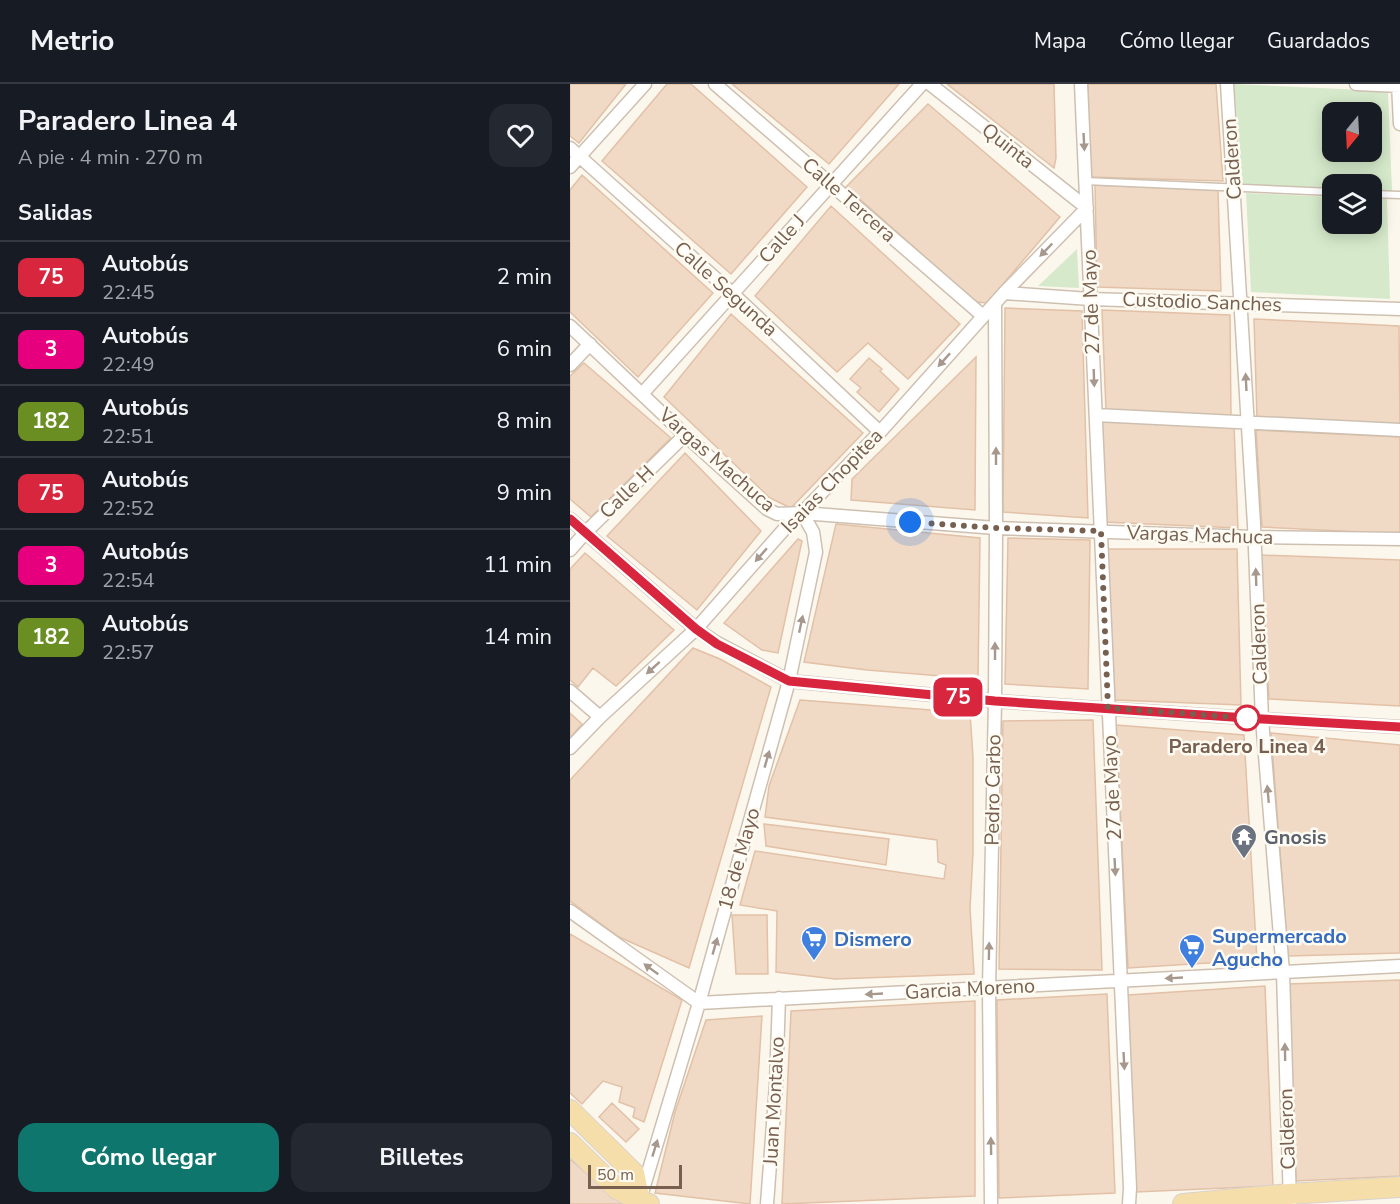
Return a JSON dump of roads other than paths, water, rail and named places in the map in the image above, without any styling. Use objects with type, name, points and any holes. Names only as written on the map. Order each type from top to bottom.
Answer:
[{"type":"main road","points":[[570,1110],[634,1173],[642,1203]]},
{"type":"main road","points":[[570,1143],[617,1189],[642,1203]]},
{"type":"main road","points":[[1183,1204],[1290,1199],[1400,1187]]},
{"type":"street","points":[[570,167],[575,152],[645,84]]},
{"type":"street","name":"Calle Tercera","points":[[715,84],[983,316]]},
{"type":"street","name":"Calle J","points":[[642,394],[922,84]]},
{"type":"street","name":"Quinta","points":[[930,84],[1086,208]]},
{"type":"street","name":"27 de Mayo","points":[[1081,84],[1129,1204]]},
{"type":"street","name":"Calderon","points":[[1227,84],[1248,423],[1262,719],[1283,972],[1290,1199]]},
{"type":"street","points":[[1356,84],[1399,85],[1400,124]]},
{"type":"street","name":"Calle Segunda","points":[[575,152],[733,294],[880,432]]},
{"type":"street","name":"Isaias Chopitea","points":[[570,748],[600,717],[696,629],[787,526],[880,432],[1004,293],[1086,208]]},
{"type":"street","name":"Custodio Sanches","points":[[1004,293],[1400,309]]},
{"type":"street","name":"Pedro Carbo","points":[[991,1204],[989,988],[995,701],[995,304]]},
{"type":"street","name":"Vargas Machuca","points":[[570,326],[685,435],[767,509],[777,514],[802,513],[996,528],[1400,540]]},
{"type":"street","points":[[570,365],[590,345]]},
{"type":"street","points":[[1095,416],[1400,430]]},
{"type":"street","name":"Calle H","points":[[570,550],[685,435]]},
{"type":"street","name":"18 de Mayo","points":[[642,1203],[789,681],[816,552],[813,532],[802,513]]},
{"type":"street","points":[[570,519],[696,629],[717,644],[789,681],[995,701],[1400,727]]},
{"type":"street","points":[[570,690],[600,717]]},
{"type":"street","points":[[570,910],[699,1003]]},
{"type":"street","name":"Garcia Moreno","points":[[699,1003],[1400,966]]},
{"type":"street","name":"Juan Montalvo","points":[[767,1204],[776,1084],[779,998]]},
{"type":"lane","points":[[1085,180],[1322,191]]},
{"type":"lane","points":[[1382,194],[1400,195]]},
{"type":"place","name":"Paradero Linea 4","points":[[1247,718]]},
{"type":"place","name":"Gnosis","points":[[1244,860]]},
{"type":"place","name":"Dismero","points":[[814,962]]},
{"type":"place","name":"Supermercado Agucho","points":[[1192,970]]}]
